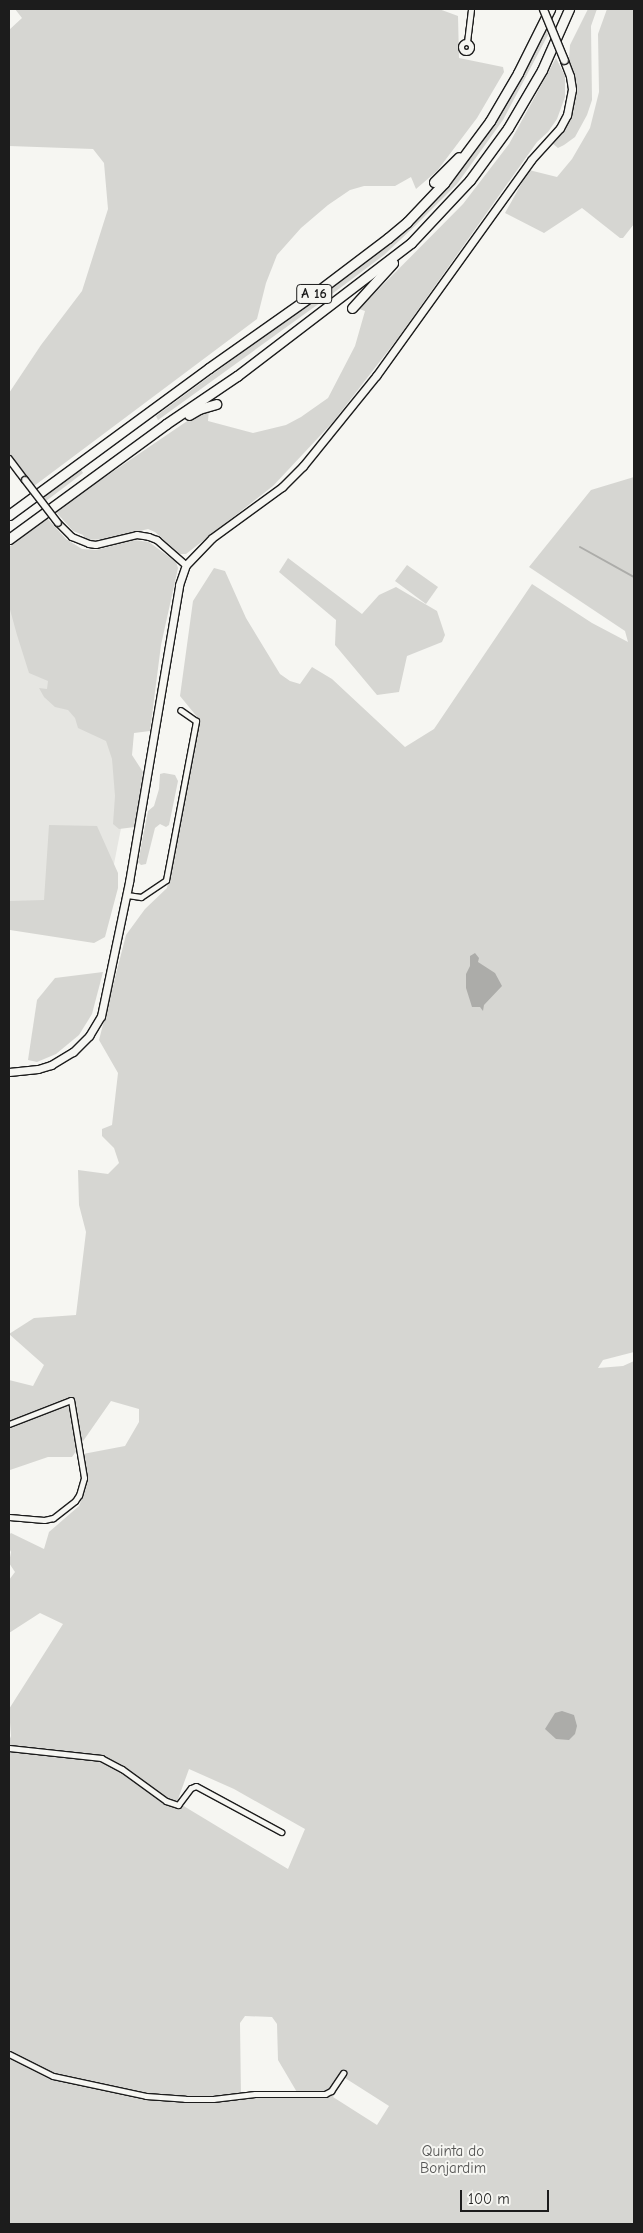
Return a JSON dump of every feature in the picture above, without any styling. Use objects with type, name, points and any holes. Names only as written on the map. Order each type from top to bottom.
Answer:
[{"type":"highway","name":"A 16","points":[[9,515],[388,238],[444,183],[473,146],[505,97],[550,9]]},
{"type":"highway","name":"A 16","points":[[9,538],[166,424],[237,376],[397,256],[451,202],[494,149],[537,78],[570,9]]},
{"type":"highway","points":[[434,182],[453,161],[473,146]]},
{"type":"highway","points":[[352,308],[392,265],[397,256]]},
{"type":"highway","points":[[209,368],[254,332],[266,318]]},
{"type":"highway","points":[[166,424],[179,421],[199,409],[216,404]]},
{"type":"main road","points":[[9,1072],[51,1065],[73,1052],[89,1036],[101,1016],[108,992],[127,895],[179,585],[186,564],[212,538],[282,487],[303,466],[376,376],[531,160],[560,128],[567,115],[572,89],[570,76],[543,9]]},
{"type":"street","points":[[467,42],[471,9]]},
{"type":"street","points":[[9,459],[24,480],[72,537],[96,545],[137,535],[149,537],[157,540],[186,564]]},
{"type":"street","points":[[127,895],[141,897],[166,880],[196,721],[180,710]]},
{"type":"street","points":[[9,1076],[19,1071]]},
{"type":"street","points":[[9,1424],[71,1400],[84,1478],[80,1495],[53,1518],[44,1520],[9,1517]]},
{"type":"street","points":[[9,1748],[101,1758],[122,1769],[166,1801],[178,1805],[191,1788],[196,1786],[281,1832]]},
{"type":"street","points":[[9,2054],[53,2076],[146,2096],[185,2099],[213,2099],[256,2094],[325,2094],[331,2090],[343,2073]]},
{"type":"shaded area","points":[[9,599],[103,697],[126,803],[112,874],[9,915]]},
{"type":"shaded area","points":[[475,953],[479,958],[478,962],[495,973],[502,986],[484,1005],[483,1011],[480,1007],[472,1007],[466,988],[466,974],[470,966],[470,956]]},
{"type":"shaded area","points":[[562,1711],[574,1715],[577,1726],[575,1734],[569,1740],[556,1739],[545,1729],[555,1713]]},
{"type":"green space","points":[[15,9],[439,9],[458,16],[459,58],[503,67],[504,72],[477,118],[437,171],[416,189],[411,177],[395,186],[364,186],[350,190],[328,205],[301,228],[277,255],[266,283],[257,319],[34,486],[9,452],[9,393],[41,345],[82,291],[108,209],[104,163],[93,149],[9,146],[9,30],[22,18]]},
{"type":"green space","points":[[588,9],[597,9],[591,26],[592,100],[587,115],[575,137],[558,148],[552,143],[567,121],[573,107],[574,79],[569,58],[570,45]]},
{"type":"green space","points":[[607,9],[634,9],[634,224],[623,238],[620,238],[582,208],[544,233],[505,213],[529,170],[557,177],[572,159],[590,128],[599,92],[598,34]]},
{"type":"green space","points":[[546,30],[548,35],[503,120],[457,184],[384,255],[158,420],[156,416],[380,251],[428,206],[478,147],[498,118]]},
{"type":"green space","points":[[556,58],[565,76],[565,97],[557,119],[548,132],[537,142],[398,338],[333,422],[273,486],[186,554],[180,554],[155,532],[148,529],[107,539],[85,540],[83,535],[73,531],[55,511],[199,413],[209,409],[208,421],[253,433],[286,425],[328,398],[355,346],[365,311],[359,309],[463,204],[509,144]]},
{"type":"green space","points":[[80,468],[83,473],[46,501],[43,496]]},
{"type":"green space","name":"Quinta do Bonjardim","points":[[634,477],[634,1352],[603,1360],[598,1368],[623,1366],[634,1361],[634,2224],[9,2224],[9,1741],[11,1736],[9,1709],[63,1624],[40,1613],[9,1633],[9,1580],[15,1572],[9,1563],[11,1552],[9,1548],[9,1535],[11,1533],[44,1549],[49,1532],[79,1506],[86,1488],[83,1454],[125,1446],[139,1422],[139,1409],[111,1401],[72,1457],[48,1457],[10,1470],[9,1380],[33,1386],[44,1365],[9,1334],[34,1318],[76,1315],[86,1232],[79,1205],[78,1170],[108,1174],[119,1163],[114,1148],[102,1136],[102,1129],[112,1125],[118,1073],[99,1040],[126,935],[145,909],[167,888],[198,718],[180,696],[193,601],[214,568],[225,571],[246,618],[280,674],[290,681],[300,684],[312,667],[332,679],[405,747],[434,729],[532,584],[592,623],[628,642],[625,631],[529,567],[591,490]],"holes":[[[189,1769],[234,1789],[305,1829],[288,1869],[177,1802]],[[245,2016],[272,2017],[277,2024],[278,2060],[298,2094],[241,2096],[240,2023]],[[345,2078],[389,2106],[377,2125],[333,2097]]]},
{"type":"green space","points":[[47,518],[66,539],[82,549],[96,550],[134,540],[149,542],[176,562],[178,568],[161,645],[150,731],[134,733],[132,755],[143,772],[135,827],[119,829],[113,824],[115,796],[112,759],[106,741],[78,728],[75,718],[68,710],[55,707],[44,697],[39,688],[47,689],[48,681],[29,673],[17,635],[9,606],[9,547]]},
{"type":"green space","points":[[288,558],[362,614],[379,595],[396,587],[437,611],[445,635],[442,642],[407,656],[399,692],[377,695],[335,645],[336,620],[279,572]]},
{"type":"green space","points":[[407,565],[438,587],[426,604],[395,581]]},
{"type":"green space","points":[[160,774],[175,775],[178,781],[169,825],[166,827],[160,824],[155,828],[146,864],[141,865],[138,862],[148,811],[154,806],[159,789]]},
{"type":"green space","points":[[49,825],[97,826],[118,873],[118,888],[105,937],[94,943],[10,930],[9,938],[9,901],[44,900]]},
{"type":"green space","points":[[103,972],[92,1014],[79,1035],[56,1054],[37,1062],[28,1060],[37,1000],[55,978]]},
{"type":"waterway","points":[[580,547],[634,577]]}]
